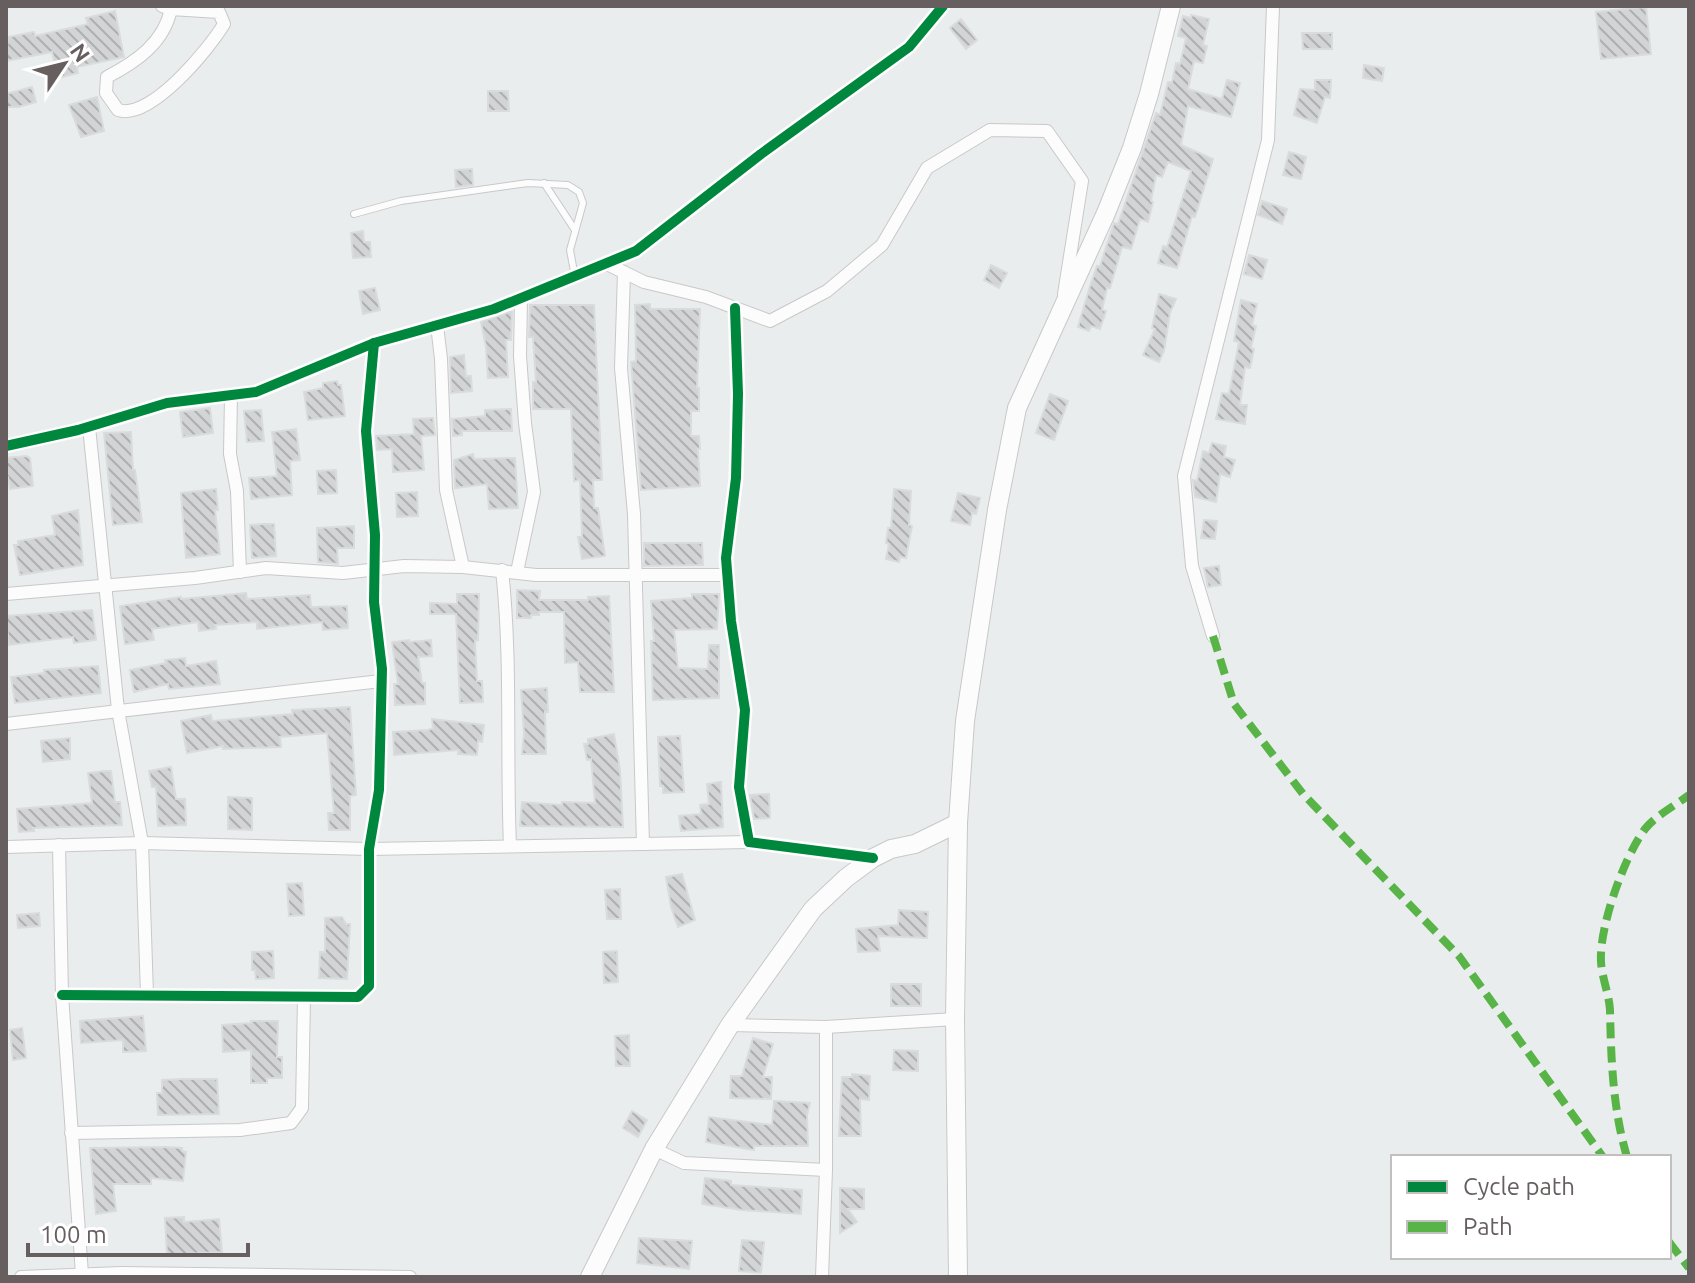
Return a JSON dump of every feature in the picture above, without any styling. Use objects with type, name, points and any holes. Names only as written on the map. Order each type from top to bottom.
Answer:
[{"type":"main road","points":[[958,1277],[955,1019],[958,823],[965,721],[1010,434],[1017,408],[1106,213],[1132,148],[1171,6]]},
{"type":"main road","points":[[590,1277],[654,1149],[730,1025],[813,909],[873,858],[891,849],[915,844],[958,823]]},
{"type":"street","points":[[6,446],[89,427],[167,403],[256,392],[374,343],[521,298],[636,251],[761,154],[909,47],[943,6]]},
{"type":"street","points":[[1213,636],[1192,566],[1184,476],[1268,140],[1273,6]]},
{"type":"street","points":[[167,8],[219,12],[224,24],[181,79],[133,111],[118,110],[106,93],[107,77],[154,45],[168,25],[167,8]]},
{"type":"street","points":[[607,264],[644,282],[706,297],[770,321],[827,291],[882,245],[927,168],[990,130],[1047,131],[1082,181],[1062,309]]},
{"type":"street","points":[[624,272],[621,368],[634,514],[643,844]]},
{"type":"street","points":[[517,572],[534,492],[520,356],[521,298]]},
{"type":"street","points":[[735,308],[738,394],[736,478],[726,558],[731,621],[745,710],[739,787],[749,842]]},
{"type":"street","points":[[437,325],[446,490],[463,567]]},
{"type":"street","points":[[62,995],[358,997],[369,986],[369,849],[379,790],[381,681],[366,431],[374,343]]},
{"type":"street","points":[[231,395],[230,454],[237,491],[240,572]]},
{"type":"street","points":[[89,427],[118,710],[142,843],[147,995]]},
{"type":"street","points":[[6,594],[266,568],[343,573],[404,566],[463,567],[536,575],[727,575]]},
{"type":"street","points":[[502,570],[508,621],[510,846]]},
{"type":"street","points":[[6,724],[381,681]]},
{"type":"street","points":[[6,847],[142,843],[369,849],[749,842],[873,858]]},
{"type":"street","points":[[59,845],[62,995],[82,1274]]},
{"type":"street","points":[[71,1133],[240,1130],[291,1123],[302,1108],[304,997]]},
{"type":"street","points":[[730,1025],[826,1027],[955,1019]]},
{"type":"street","points":[[822,1277],[826,1027]]},
{"type":"street","points":[[654,1149],[684,1163],[826,1170]]},
{"type":"street","points":[[6,1277],[82,1274],[410,1277]]},
{"type":"lane","points":[[354,214],[401,201],[528,183],[568,185],[579,192],[584,208],[570,250],[575,277]]},
{"type":"lane","points":[[544,183],[575,230]]},
{"type":"building","points":[[1646,7],[1651,54],[1601,59],[1596,12]]},
{"type":"building","points":[[115,11],[124,57],[77,67],[78,73],[58,78],[52,52],[6,61],[8,37],[34,32],[35,36],[88,24],[86,18]]},
{"type":"building","points":[[1191,15],[1209,19],[1203,45],[1207,46],[1203,63],[1194,61],[1188,89],[1222,99],[1227,80],[1240,83],[1231,117],[1188,106],[1181,145],[1213,159],[1177,268],[1158,263],[1163,246],[1167,247],[1191,171],[1168,162],[1162,177],[1156,175],[1148,222],[1140,219],[1131,249],[1122,247],[1110,288],[1107,288],[1102,310],[1106,311],[1100,329],[1091,326],[1089,331],[1078,327],[1090,286],[1114,223],[1118,224],[1156,113],[1160,115],[1168,82],[1172,82],[1176,63],[1180,64],[1186,38],[1178,36],[1183,16],[1191,18]]},
{"type":"building","points":[[961,19],[977,40],[966,49],[950,28]]},
{"type":"building","points":[[1302,33],[1332,33],[1332,49],[1303,49]]},
{"type":"building","points":[[1364,65],[1384,68],[1382,81],[1363,78]]},
{"type":"building","points":[[1315,80],[1331,80],[1330,98],[1325,97],[1317,123],[1294,115],[1300,89],[1315,90]]},
{"type":"building","points":[[32,87],[36,102],[6,107],[6,94]]},
{"type":"building","points":[[488,91],[508,91],[509,111],[488,111]]},
{"type":"building","points":[[97,97],[104,131],[81,137],[69,105]]},
{"type":"building","points":[[1289,152],[1306,157],[1301,179],[1283,175]]},
{"type":"building","points":[[472,169],[473,185],[456,187],[455,170]]},
{"type":"building","points":[[1262,201],[1287,209],[1282,224],[1258,215]]},
{"type":"building","points":[[363,231],[364,242],[370,242],[371,257],[353,258],[351,233]]},
{"type":"building","points":[[1249,255],[1267,260],[1262,279],[1244,274]]},
{"type":"building","points":[[991,265],[1007,273],[999,288],[984,280]]},
{"type":"building","points":[[375,288],[380,310],[363,314],[359,291]]},
{"type":"building","points":[[1159,294],[1176,299],[1159,362],[1143,355],[1155,329],[1152,328]]},
{"type":"building","points":[[1241,300],[1257,304],[1252,325],[1256,326],[1251,348],[1254,349],[1250,368],[1245,367],[1240,405],[1247,405],[1245,424],[1216,419],[1222,393],[1229,394],[1239,342],[1234,341]]},
{"type":"building","points":[[650,304],[650,309],[700,309],[699,411],[691,411],[691,436],[699,436],[700,486],[641,490],[631,362],[636,361],[635,305]]},
{"type":"building","points":[[530,305],[594,305],[602,480],[593,480],[594,508],[598,508],[605,556],[582,559],[578,537],[582,537],[580,480],[574,481],[571,409],[533,409],[533,382],[536,382],[533,337],[529,337]]},
{"type":"building","points":[[510,312],[511,340],[506,340],[508,377],[488,378],[481,322]]},
{"type":"building","points":[[464,355],[466,376],[471,376],[472,391],[451,393],[450,357]]},
{"type":"building","points":[[337,381],[341,385],[345,416],[308,420],[304,392],[323,388],[323,383]]},
{"type":"building","points":[[1050,394],[1068,401],[1054,440],[1036,433]]},
{"type":"building","points":[[210,408],[213,433],[183,437],[180,412]]},
{"type":"building","points":[[511,409],[512,431],[462,431],[462,435],[453,436],[452,419],[485,416],[485,410]]},
{"type":"building","points":[[261,410],[264,441],[247,442],[244,411]]},
{"type":"building","points":[[433,418],[435,435],[421,436],[424,470],[393,472],[392,449],[377,450],[376,436],[414,434],[413,419]]},
{"type":"building","points":[[296,429],[300,460],[290,461],[292,495],[251,499],[249,478],[277,476],[272,432]]},
{"type":"building","points":[[131,432],[133,470],[142,522],[113,525],[104,433]]},
{"type":"building","points":[[1212,443],[1226,446],[1224,457],[1235,460],[1230,477],[1220,474],[1216,502],[1195,497],[1193,480],[1197,481],[1203,451],[1209,453]]},
{"type":"building","points":[[473,454],[474,459],[515,458],[518,508],[489,509],[487,484],[455,488],[454,460]]},
{"type":"building","points":[[6,458],[30,458],[33,486],[10,489],[6,477]]},
{"type":"building","points":[[336,470],[337,493],[318,494],[317,471]]},
{"type":"building","points":[[216,489],[220,554],[186,558],[181,493]]},
{"type":"building","points":[[894,489],[911,491],[909,525],[912,526],[906,558],[900,557],[899,562],[886,559]]},
{"type":"building","points":[[417,492],[418,516],[397,517],[396,493]]},
{"type":"building","points":[[958,493],[980,498],[970,525],[951,521]]},
{"type":"building","points":[[78,510],[83,565],[20,575],[14,545],[18,545],[18,541],[55,535],[52,516]]},
{"type":"building","points":[[1204,520],[1217,521],[1215,539],[1201,538]]},
{"type":"building","points":[[274,524],[276,556],[252,558],[250,525]]},
{"type":"building","points":[[354,526],[354,548],[337,548],[338,564],[318,562],[317,528]]},
{"type":"building","points":[[644,543],[702,543],[703,565],[644,566]]},
{"type":"building","points":[[1219,566],[1221,585],[1208,587],[1204,568]]},
{"type":"building","points":[[517,590],[540,591],[539,600],[588,600],[588,597],[609,596],[614,692],[580,692],[578,662],[565,663],[564,612],[539,612],[531,618],[517,618]]},
{"type":"building","points":[[246,593],[247,599],[310,595],[311,607],[347,606],[348,628],[323,630],[322,622],[257,629],[257,622],[215,625],[216,629],[199,631],[198,622],[152,629],[154,640],[125,644],[120,606],[181,597]]},
{"type":"building","points":[[457,594],[479,594],[478,640],[475,641],[477,681],[482,681],[483,702],[460,703],[456,614],[430,614],[430,603],[457,604]]},
{"type":"building","points":[[692,594],[719,594],[717,629],[674,630],[678,668],[708,669],[709,645],[719,645],[719,698],[653,700],[651,601],[692,598]]},
{"type":"building","points":[[92,610],[96,640],[74,643],[73,637],[9,645],[6,616]]},
{"type":"building","points":[[431,640],[432,656],[418,657],[422,683],[425,683],[425,704],[395,705],[394,684],[398,684],[392,642]]},
{"type":"building","points":[[185,658],[186,666],[216,661],[220,684],[169,689],[168,684],[134,692],[130,670]]},
{"type":"building","points":[[98,666],[101,693],[15,703],[11,677],[44,673],[44,670]]},
{"type":"building","points":[[547,688],[546,754],[522,754],[521,690]]},
{"type":"building","points":[[350,707],[356,795],[350,796],[350,830],[329,830],[328,813],[334,813],[327,733],[280,737],[281,747],[223,749],[223,746],[187,753],[181,721],[211,715],[212,721],[293,714],[292,710]]},
{"type":"building","points":[[432,719],[484,725],[477,755],[458,754],[459,750],[394,755],[393,732],[428,730],[433,728]]},
{"type":"building","points":[[614,734],[620,770],[623,827],[520,826],[522,802],[562,805],[562,802],[595,803],[591,759],[587,760],[584,744],[588,744],[588,739]]},
{"type":"building","points":[[680,736],[684,792],[663,793],[658,737]]},
{"type":"building","points":[[70,738],[70,759],[43,762],[41,741]]},
{"type":"building","points":[[171,767],[176,799],[185,799],[186,825],[158,826],[156,787],[152,787],[149,771]]},
{"type":"building","points":[[111,771],[115,802],[120,802],[122,825],[33,828],[34,831],[19,832],[17,809],[92,803],[88,773]]},
{"type":"building","points":[[721,782],[723,827],[681,831],[679,816],[701,814],[700,805],[709,804],[707,784]]},
{"type":"building","points":[[769,794],[770,818],[754,819],[750,795]]},
{"type":"building","points":[[228,797],[252,798],[252,830],[228,829]]},
{"type":"building","points":[[682,874],[695,920],[678,927],[666,877]]},
{"type":"building","points":[[302,883],[304,915],[289,916],[287,884]]},
{"type":"building","points":[[620,889],[621,919],[607,919],[605,890]]},
{"type":"building","points":[[899,910],[928,912],[927,938],[878,936],[880,951],[858,952],[856,929],[898,925]]},
{"type":"building","points":[[39,913],[40,926],[18,928],[17,915]]},
{"type":"building","points":[[342,917],[346,924],[350,924],[347,979],[319,978],[320,952],[325,952],[325,918]]},
{"type":"building","points":[[273,951],[274,978],[256,979],[255,970],[252,970],[252,952]]},
{"type":"building","points":[[617,951],[618,982],[604,983],[603,952]]},
{"type":"building","points":[[891,984],[921,984],[921,1006],[891,1006]]},
{"type":"building","points":[[143,1016],[146,1051],[123,1052],[123,1040],[81,1043],[80,1021]]},
{"type":"building","points":[[278,1021],[277,1057],[282,1057],[282,1078],[267,1078],[267,1083],[251,1083],[251,1050],[223,1052],[222,1025]]},
{"type":"building","points":[[22,1028],[26,1058],[13,1060],[10,1030]]},
{"type":"building","points":[[629,1035],[630,1066],[616,1066],[615,1036]]},
{"type":"building","points":[[753,1038],[773,1044],[763,1077],[772,1077],[771,1099],[730,1098],[731,1076],[742,1076]]},
{"type":"building","points":[[894,1050],[918,1051],[918,1071],[893,1070]]},
{"type":"building","points":[[852,1074],[870,1076],[869,1100],[860,1099],[861,1136],[839,1136],[842,1077],[852,1077]]},
{"type":"building","points":[[217,1079],[219,1114],[158,1115],[157,1093],[162,1093],[162,1080]]},
{"type":"building","points":[[774,1101],[810,1103],[807,1115],[808,1146],[754,1146],[754,1150],[706,1142],[709,1117],[772,1125]]},
{"type":"building","points":[[632,1111],[647,1120],[638,1137],[623,1128]]},
{"type":"building","points":[[90,1148],[182,1148],[186,1152],[183,1181],[151,1178],[151,1184],[113,1184],[116,1211],[96,1214]]},
{"type":"building","points":[[705,1178],[731,1181],[731,1185],[802,1190],[801,1214],[702,1204]]},
{"type":"building","points":[[840,1188],[864,1189],[864,1209],[848,1209],[857,1222],[840,1233]]},
{"type":"building","points":[[184,1217],[184,1222],[219,1219],[222,1252],[167,1255],[165,1218]]},
{"type":"building","points":[[639,1238],[692,1241],[689,1269],[637,1263]]},
{"type":"building","points":[[742,1240],[764,1242],[761,1273],[739,1271]]},
{"type":"marked path","points":[[1213,636],[1234,704],[1303,794],[1459,956],[1602,1155]]},
{"type":"marked path","points":[[1626,1155],[1616,1103],[1610,1010],[1601,947],[1614,893],[1637,841],[1654,820],[1689,795]]},
{"type":"marked path","points":[[1671,1245],[1689,1268]]},
{"type":"cycle path","points":[[6,446],[78,430],[167,403],[256,392],[374,343],[494,309],[636,251],[761,154],[909,47],[943,6]]},
{"type":"cycle path","points":[[735,308],[738,394],[736,478],[726,558],[731,621],[745,710],[739,787],[749,842],[873,858]]},
{"type":"cycle path","points":[[62,995],[358,997],[369,986],[369,849],[379,790],[382,669],[374,602],[375,535],[366,431],[374,343]]}]
